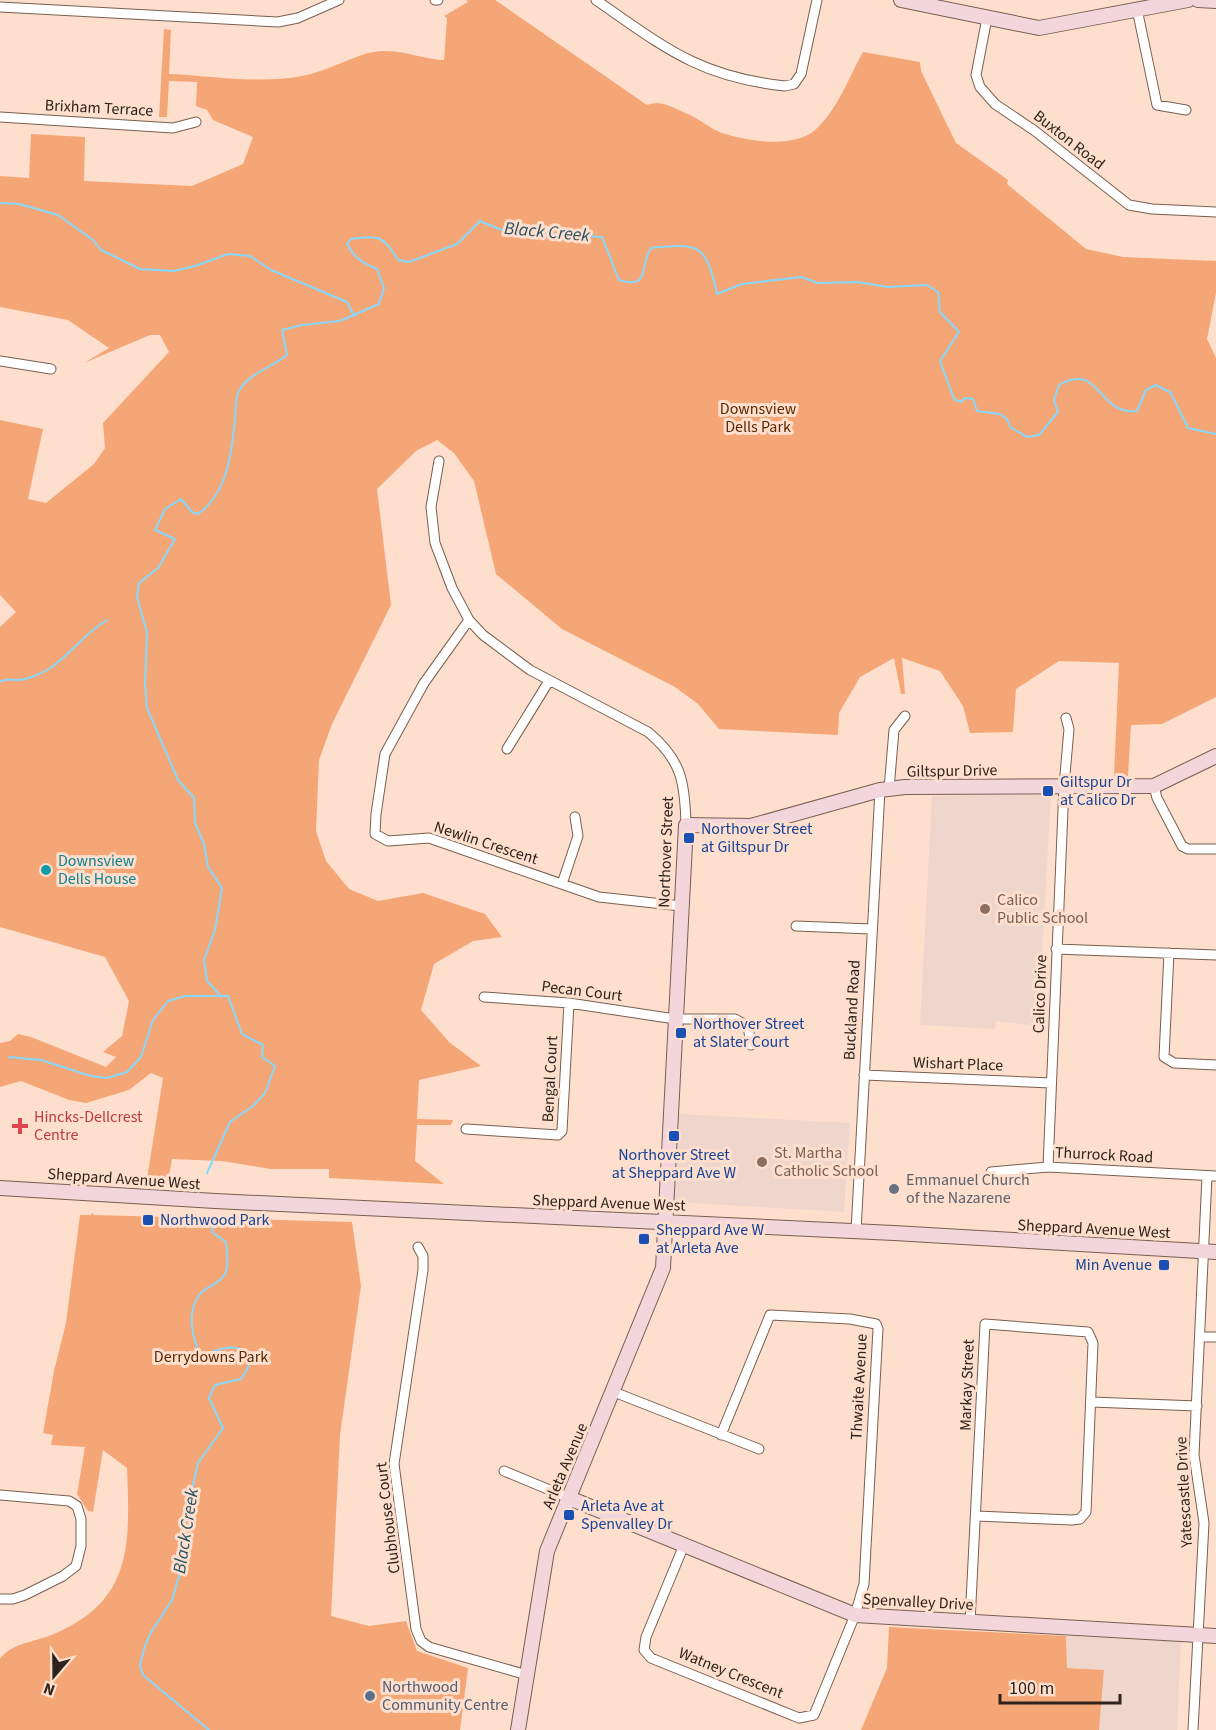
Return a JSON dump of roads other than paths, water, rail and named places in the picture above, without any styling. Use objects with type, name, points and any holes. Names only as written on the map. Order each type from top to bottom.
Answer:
[{"type":"street","points":[[0,7],[272,22],[298,18],[339,0]]},
{"type":"street","points":[[596,0],[672,53],[692,64],[723,74],[785,86],[794,84],[801,74],[817,0]]},
{"type":"street","points":[[901,0],[987,18],[1048,27],[1188,0]]},
{"type":"street","points":[[1198,0],[1216,1]]},
{"type":"street","points":[[1137,9],[1157,105],[1186,110]]},
{"type":"street","name":"Buxton Road","points":[[987,18],[976,75],[980,87],[995,104],[1035,131],[1129,205],[1152,209],[1216,212]]},
{"type":"street","name":"Brixham Terrace","points":[[0,117],[172,128],[196,122]]},
{"type":"street","points":[[0,361],[51,369]]},
{"type":"street","name":"Northover Street","points":[[439,461],[431,507],[435,543],[452,588],[470,620],[495,645],[549,681],[648,732],[663,745],[684,781],[686,825],[665,1222]]},
{"type":"street","name":"Newlin Crescent","points":[[470,620],[424,683],[385,754],[375,834],[388,841],[429,838],[599,897],[681,906]]},
{"type":"street","points":[[507,749],[549,681]]},
{"type":"street","name":"Buckland Road","points":[[856,1232],[871,929],[884,790],[894,730],[904,716]]},
{"type":"street","name":"Calico Drive","points":[[1048,1167],[1064,786],[1070,729],[1066,718]]},
{"type":"street","name":"Giltspur Drive","points":[[686,825],[751,826],[884,790],[1154,786],[1216,756]]},
{"type":"street","points":[[1154,786],[1157,798],[1182,846],[1188,849],[1216,849]]},
{"type":"street","points":[[562,884],[578,836],[575,817]]},
{"type":"street","points":[[796,926],[871,929]]},
{"type":"street","points":[[1056,949],[1216,955]]},
{"type":"street","points":[[1169,953],[1164,1057],[1174,1063],[1216,1065]]},
{"type":"street","name":"Pecan Court","points":[[484,997],[569,1003],[675,1019],[735,1019],[748,1026],[751,1045]]},
{"type":"street","name":"Bengal Court","points":[[466,1129],[558,1135],[562,1131],[569,1003]]},
{"type":"street","name":"Wishart Place","points":[[864,1075],[1051,1083]]},
{"type":"street","name":"Thurrock Road","points":[[991,1172],[1048,1167],[1212,1176]]},
{"type":"street","points":[[1209,1252],[1212,1176]]},
{"type":"street","name":"Sheppard Avenue West","points":[[0,1188],[227,1202],[665,1222],[1209,1252]]},
{"type":"street","name":"Arleta Avenue","points":[[518,1730],[542,1571],[569,1498],[663,1268],[665,1222]]},
{"type":"street","name":"Clubhouse Court","points":[[418,1247],[423,1256],[423,1269],[394,1464],[416,1629],[421,1641],[429,1647],[526,1675]]},
{"type":"street","name":"Yatescastle Drive","points":[[1193,1730],[1204,1523],[1195,1470],[1197,1406],[1209,1252]]},
{"type":"street","name":"Thwaite Avenue","points":[[721,1436],[770,1316],[850,1319],[876,1323],[878,1329],[864,1575],[855,1615]]},
{"type":"street","name":"Markay Street","points":[[970,1622],[985,1324],[1088,1332],[1093,1343],[1091,1402]]},
{"type":"street","points":[[1202,1337],[1216,1337]]},
{"type":"street","points":[[614,1392],[721,1436],[759,1449]]},
{"type":"street","points":[[977,1516],[1080,1519],[1086,1512],[1091,1402],[1197,1406]]},
{"type":"street","points":[[504,1471],[569,1498]]},
{"type":"street","points":[[0,1496],[69,1501],[77,1506],[80,1512],[82,1535],[78,1560],[68,1573],[21,1597],[0,1599]]},
{"type":"street","name":"Spenvalley Drive","points":[[569,1498],[855,1615],[1216,1636]]},
{"type":"street","points":[[1204,1523],[1216,1524]]},
{"type":"street","name":"Watney Crescent","points":[[684,1545],[644,1643],[644,1650],[651,1658],[799,1719],[807,1719],[814,1715],[855,1615]]},
{"type":"waterway","points":[[0,203],[19,204],[58,215],[93,240],[101,250],[140,269],[174,271],[228,254],[250,256],[271,270],[347,302],[354,316]]},
{"type":"waterway","name":"Black Creek","points":[[222,997],[207,981],[204,960],[215,930],[222,888],[208,867],[204,844],[195,823],[194,798],[178,780],[147,708],[145,684],[147,633],[137,597],[139,583],[158,568],[175,539],[155,530],[165,509],[181,499],[192,512],[198,514],[216,495],[230,457],[238,394],[243,385],[254,375],[287,355],[282,330],[302,325],[340,321],[379,304],[384,288],[377,269],[363,262],[353,253],[347,244],[351,239],[368,237],[380,239],[398,260],[409,262],[457,244],[480,221],[504,231],[602,237],[619,280],[629,282],[636,282],[640,279],[651,248],[680,246],[691,247],[704,256],[709,265],[717,294],[742,284],[801,277],[818,283],[857,282],[888,287],[927,285],[938,292],[940,312],[959,332],[940,361],[954,399],[961,402],[965,398],[973,399],[977,411],[1000,414],[1007,419],[1010,427],[1027,437],[1039,435],[1058,412],[1054,400],[1059,385],[1073,379],[1092,384],[1114,406],[1137,411],[1146,390],[1156,385],[1171,393],[1188,428],[1216,434]]},
{"type":"waterway","points":[[0,682],[26,679],[49,669],[107,620]]},
{"type":"waterway","points":[[9,1057],[41,1060],[91,1076],[107,1078],[127,1072],[141,1057],[153,1020],[168,1001],[185,996],[228,996],[242,1034],[263,1045],[262,1057],[275,1066],[265,1093],[253,1106],[230,1122],[207,1173]]},
{"type":"waterway","name":"Black Creek","points":[[209,1730],[143,1675],[140,1665],[150,1634],[172,1600],[182,1566],[182,1534],[198,1463],[223,1428],[209,1398],[215,1385],[241,1379],[249,1366],[247,1353],[241,1350],[224,1348],[201,1356],[195,1341],[192,1317],[196,1301],[203,1291],[222,1278],[227,1267],[226,1242],[213,1233],[210,1223]]},
{"type":"place","name":"Giltspur Dr at Calico Dr","points":[[1048,791]]},
{"type":"place","name":"Northover Street at Giltspur Dr","points":[[689,838]]},
{"type":"place","name":"Downsview Dells House","points":[[46,870]]},
{"type":"place","name":"Calico Public School","points":[[985,909]]},
{"type":"place","name":"Northover Street at Slater Court","points":[[681,1033]]},
{"type":"place","name":"Hincks-Dellcrest Centre","points":[[20,1126]]},
{"type":"place","name":"Northover Street at Sheppard Ave W","points":[[674,1136]]},
{"type":"place","name":"St. Martha Catholic School","points":[[762,1162]]},
{"type":"place","name":"Emmanuel Church of the Nazarene","points":[[894,1189]]},
{"type":"place","name":"Northwood Park","points":[[148,1220]]},
{"type":"place","name":"Sheppard Ave W at Arleta Ave","points":[[644,1239]]},
{"type":"place","name":"Min Avenue","points":[[1164,1265]]},
{"type":"place","name":"Arleta Ave at Spenvalley Dr","points":[[569,1515]]},
{"type":"place","name":"Northwood Community Centre","points":[[370,1696]]},
{"type":"park label","name":"Downsview Dells Park","points":[[758,418]]},
{"type":"park label","name":"Derrydowns Park","points":[[211,1357]]}]
